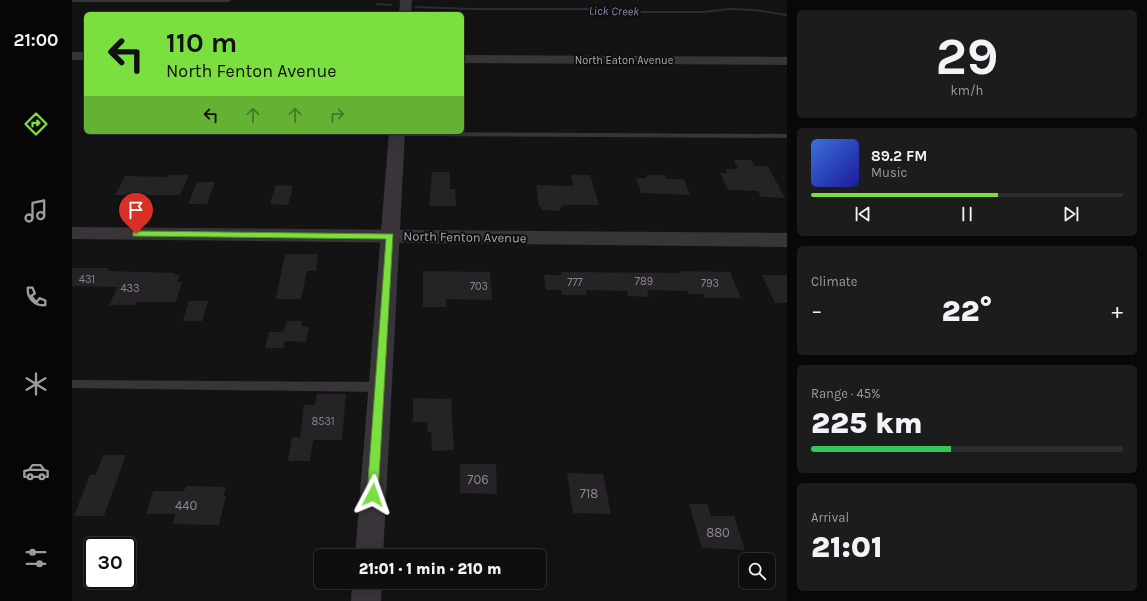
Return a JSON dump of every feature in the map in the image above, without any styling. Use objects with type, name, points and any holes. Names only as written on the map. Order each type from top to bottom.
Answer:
[{"type":"street","points":[[405,12],[406,0]]},
{"type":"street","points":[[72,56],[84,56]]},
{"type":"street","name":"North Eaton Avenue","points":[[464,59],[787,61]]},
{"type":"street","points":[[369,549],[397,134]]},
{"type":"street","name":"North Fenton Avenue","points":[[72,233],[787,240]]},
{"type":"street","points":[[366,601],[367,589]]},
{"type":"lane","points":[[72,0],[228,0]]},
{"type":"lane","points":[[464,134],[787,136]]},
{"type":"lane","points":[[72,384],[380,387]]},
{"type":"building","points":[[734,160],[751,160],[754,166],[768,166],[785,198],[761,197],[758,191],[728,190],[720,173],[727,173],[725,169],[738,169]]},
{"type":"building","points":[[432,172],[450,172],[450,189],[455,189],[456,206],[429,206]]},
{"type":"building","points":[[169,175],[189,175],[180,195],[115,195],[125,176],[168,177]]},
{"type":"building","points":[[571,175],[590,175],[599,205],[562,205],[562,207],[560,207],[560,211],[542,210],[542,207],[539,207],[536,185],[573,186]]},
{"type":"building","points":[[646,175],[665,175],[666,179],[684,179],[690,195],[641,193],[636,178],[647,178]]},
{"type":"building","points":[[197,182],[215,182],[207,204],[188,204]]},
{"type":"building","points":[[276,185],[293,186],[288,205],[270,204]]},
{"type":"building","points":[[285,254],[318,254],[316,271],[307,271],[301,299],[276,299]]},
{"type":"building","points":[[72,268],[108,268],[107,271],[175,273],[174,276],[180,275],[177,282],[182,282],[176,302],[136,302],[135,305],[109,305],[118,287],[72,286]]},
{"type":"building","points":[[423,271],[490,272],[492,300],[446,299],[446,307],[423,307]]},
{"type":"building","points":[[681,271],[730,272],[741,298],[704,298],[703,294],[689,294],[687,291],[647,290],[649,297],[628,296],[627,291],[586,290],[587,295],[562,295],[561,290],[546,290],[544,275],[562,275],[561,272],[681,273]]},
{"type":"building","points":[[762,275],[787,275],[787,303],[775,303]]},
{"type":"building","points":[[189,301],[208,301],[202,321],[183,321]]},
{"type":"building","points":[[287,321],[302,321],[301,326],[309,327],[306,342],[285,341],[283,348],[265,348],[269,332],[283,332]]},
{"type":"building","points":[[317,394],[346,394],[342,440],[313,440],[310,461],[288,461],[292,437],[300,437],[304,405],[315,405]]},
{"type":"building","points":[[413,398],[451,399],[454,450],[432,451],[431,432],[428,432],[427,422],[413,422]]},
{"type":"building","points":[[103,455],[126,455],[104,516],[74,516],[90,475],[96,475]]},
{"type":"building","points":[[460,464],[496,464],[497,494],[460,493]]},
{"type":"building","points":[[567,473],[603,474],[611,514],[573,513]]},
{"type":"building","points":[[186,486],[226,487],[223,496],[226,496],[219,525],[173,524],[175,514],[146,514],[153,491],[184,491]]},
{"type":"building","points":[[689,504],[707,504],[711,516],[734,516],[745,550],[702,548]]},
{"type":"waterway","name":"Lick Creek","points":[[377,4],[391,5]]},
{"type":"waterway","name":"Lick Creek","points":[[416,7],[472,9],[588,9],[642,12],[704,12],[729,9],[755,10],[787,15]]},
{"type":"route","points":[[136,234],[390,236],[373,495]]}]
